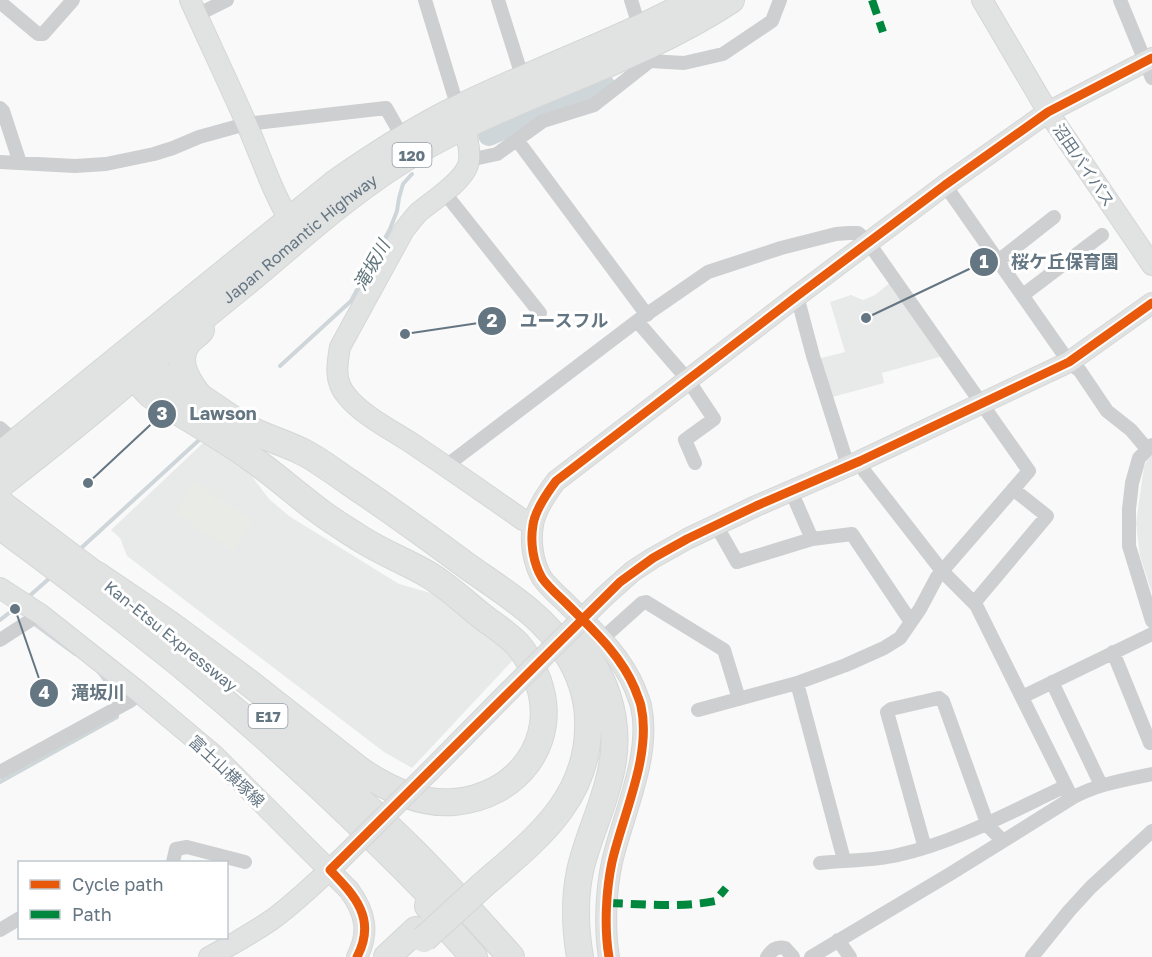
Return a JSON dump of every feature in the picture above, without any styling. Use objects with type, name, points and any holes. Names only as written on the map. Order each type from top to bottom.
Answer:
[{"type":"highway","name":"Japan Romantic Highway","points":[[135,365],[295,228],[355,194],[394,165],[431,144],[461,118],[523,79],[645,45],[657,21],[696,0]]},
{"type":"highway","name":"Japan Romantic Highway","points":[[0,485],[11,447],[135,365],[255,275],[334,184],[387,147],[403,138],[461,118],[645,45],[713,12],[731,0]]},
{"type":"highway","points":[[198,395],[184,374],[182,359],[184,348],[190,340],[245,292],[255,275]]},
{"type":"highway","points":[[135,365],[198,395],[251,430],[304,452],[387,507],[506,593],[541,622],[566,651],[574,667],[586,702],[588,736],[581,770],[566,803],[543,831],[479,881],[420,934],[387,957]]},
{"type":"highway","points":[[97,575],[168,623],[248,682],[342,757],[380,783],[419,799],[453,803],[487,795],[516,777],[528,764],[535,750],[541,733],[543,700],[534,671],[518,645],[430,576],[364,540],[320,512],[250,457],[151,395],[142,387],[135,365]]},
{"type":"highway","name":"Kan-Etsu Expressway","points":[[0,503],[97,575],[193,652],[340,781],[409,847],[470,910],[511,957]]},
{"type":"highway","name":"Kan-Etsu Expressway","points":[[0,526],[126,621],[253,728],[394,858],[457,922],[487,957]]},
{"type":"highway","points":[[430,576],[482,594],[531,630],[556,660],[564,676],[573,709],[573,747],[561,782],[538,816],[479,881]]},
{"type":"highway","points":[[506,593],[543,614],[575,642],[600,676],[611,708],[615,745],[613,765],[580,870],[576,895],[575,919],[579,957]]},
{"type":"highway","points":[[253,728],[402,878],[474,957]]},
{"type":"highway","points":[[406,957],[420,934]]},
{"type":"street","points":[[0,2],[38,34],[43,34],[73,0]]},
{"type":"street","points":[[227,0],[193,8],[280,202],[295,228]]},
{"type":"street","points":[[424,0],[461,118],[469,160],[465,172],[418,214],[404,230],[340,347],[336,366],[338,380],[345,395],[362,410],[523,520],[532,523]]},
{"type":"street","points":[[498,0],[523,79]]},
{"type":"street","points":[[631,0],[645,45],[684,63],[723,54],[772,21],[780,0]]},
{"type":"street","name":"沼田バイパス","points":[[982,0],[1048,112],[1152,265]]},
{"type":"street","points":[[609,957],[607,920],[612,863],[640,762],[643,734],[641,706],[618,658],[544,580],[536,567],[532,545],[532,523],[543,499],[556,481],[945,184],[1048,112],[1150,66],[1120,0]]},
{"type":"street","points":[[469,160],[497,154],[543,121],[594,105],[645,45]]},
{"type":"street","points":[[0,108],[9,127],[20,163]]},
{"type":"street","points":[[0,162],[75,166],[106,164],[154,154],[200,137],[246,124],[386,108],[403,138]]},
{"type":"street","points":[[516,140],[714,419],[685,440],[695,463]]},
{"type":"street","points":[[945,184],[1069,362],[1080,371],[1107,411],[1150,447],[1138,458],[1128,509],[1129,546],[1152,621]]},
{"type":"street","points":[[444,192],[540,313]]},
{"type":"street","points":[[998,261],[1054,218]]},
{"type":"street","points":[[446,466],[642,318],[708,272],[781,248],[836,234],[858,233],[868,242],[1029,471],[937,577],[900,638],[885,648],[797,683],[698,710]]},
{"type":"street","points":[[1023,295],[1102,235]]},
{"type":"street","points":[[797,296],[819,376],[854,464],[865,472],[942,571],[976,605],[1069,792]]},
{"type":"street","points":[[209,957],[273,919],[334,865],[605,596],[633,571],[687,539],[716,525],[854,464],[1069,362],[1152,303]]},
{"type":"street","points":[[974,603],[1047,516],[1013,489]]},
{"type":"street","points":[[791,491],[812,539]]},
{"type":"street","points":[[716,525],[737,562],[812,539],[852,534],[911,622]]},
{"type":"street","name":"富士山横塚線","points":[[0,588],[28,606],[140,693],[214,755],[334,865],[361,910],[365,930],[362,948],[357,957]]},
{"type":"street","points":[[602,639],[642,603],[646,602],[724,650],[739,699]]},
{"type":"street","points":[[0,640],[28,606]]},
{"type":"street","points":[[1022,697],[1152,634]]},
{"type":"street","points":[[1113,652],[1150,743]]},
{"type":"street","points":[[1052,682],[1101,785]]},
{"type":"street","points":[[797,683],[844,860]]},
{"type":"street","points":[[0,772],[130,701],[140,693]]},
{"type":"street","points":[[927,847],[923,840],[887,712],[891,709],[939,698],[943,701],[987,823],[1002,840]]},
{"type":"street","points":[[820,863],[896,856],[927,847],[1069,792],[1152,774]]},
{"type":"street","points":[[811,957],[950,874],[1069,792]]},
{"type":"street","points":[[1032,957],[1091,887],[1152,831]]},
{"type":"street","points":[[173,861],[176,849],[187,847],[245,862]]},
{"type":"street","points":[[0,930],[18,919]]},
{"type":"street","points":[[838,940],[850,957]]},
{"type":"street","points":[[767,957],[776,948],[781,947],[786,948],[793,957]]},
{"type":"shaded area","points":[[891,282],[943,356],[882,373],[884,383],[829,398],[817,359],[845,352],[830,302],[851,295],[863,300],[875,295]]},
{"type":"shaded area","points":[[203,443],[247,470],[269,499],[289,516],[399,584],[434,594],[445,600],[515,658],[412,768],[384,752],[127,556],[120,538],[111,530]]},
{"type":"shaded area","points":[[1152,455],[1152,593],[1140,556],[1136,523],[1144,467]]},
{"type":"shaded area","points":[[194,482],[253,520],[233,551],[174,513]]},
{"type":"waterway","name":"滝坂川","points":[[489,135],[604,85]]},
{"type":"waterway","name":"滝坂川","points":[[280,366],[351,301],[390,229],[403,184],[412,174]]},
{"type":"waterway","name":"滝坂川","points":[[79,550],[198,441]]},
{"type":"waterway","name":"滝坂川","points":[[26,599],[52,576]]},
{"type":"waterway","name":"滝坂川","points":[[0,620],[18,606]]},
{"type":"waterway","points":[[33,623],[75,654]]},
{"type":"waterway","points":[[98,671],[112,690],[116,704]]},
{"type":"waterway","points":[[0,782],[117,717],[117,711]]},
{"type":"marked path","points":[[872,0],[883,32]]},
{"type":"marked path","points":[[608,903],[661,905],[702,903],[715,901],[726,888]]},
{"type":"cycle path","points":[[609,957],[606,922],[608,885],[612,862],[640,764],[643,744],[641,706],[629,677],[614,654],[548,585],[536,566],[532,532],[534,519],[542,502],[556,481],[945,185],[1048,112],[1152,58]]},
{"type":"cycle path","points":[[357,957],[363,943],[364,920],[355,899],[330,870],[620,582],[653,558],[687,539],[860,461],[1069,362],[1152,303]]},
{"type":"place","name":"桜ケ丘保育園","points":[[866,318]]},
{"type":"place","name":"ユースフル","points":[[405,334]]},
{"type":"place","name":"Lawson","points":[[88,483]]},
{"type":"place","name":"滝坂川","points":[[15,609]]}]
